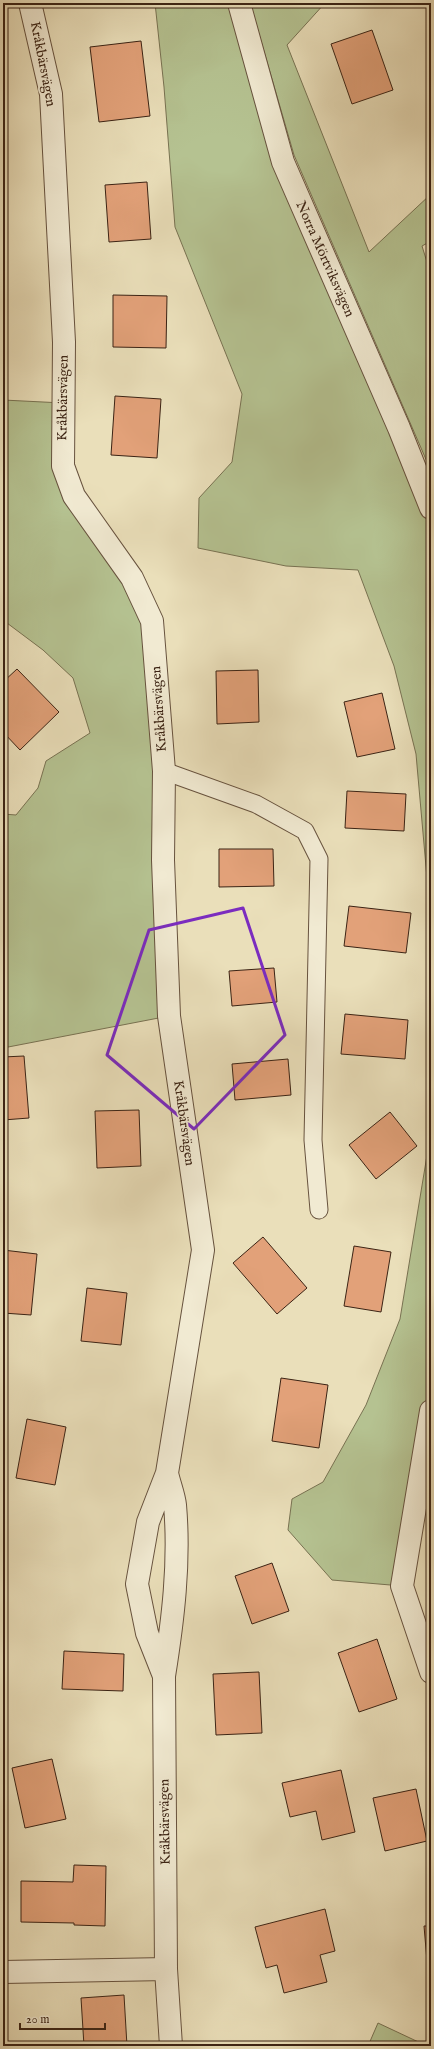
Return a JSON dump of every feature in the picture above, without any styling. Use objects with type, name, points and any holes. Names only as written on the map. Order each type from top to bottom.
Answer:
[{"type":"street","name":"Kråkbärsvägen","points":[[30,3],[52,94],[64,342],[63,466],[74,496],[132,578],[152,621],[164,771],[163,860],[168,1016],[203,1250],[166,1473],[148,1522],[137,1584],[147,1633],[164,1676]]},
{"type":"street","name":"Norra Mörtviksvägen","points":[[239,3],[283,162],[399,428],[431,508]]},
{"type":"street","points":[[431,1411],[402,1586],[431,1672]]},
{"type":"street","name":"Kråkbärsvägen","points":[[166,1473],[175,1504],[177,1568],[171,1635],[164,1676],[166,1969],[171,2046]]},
{"type":"street","points":[[3,1972],[166,1969]]},
{"type":"lane","name":"Kråkbärsvägen","points":[[164,771],[256,804],[305,831],[320,859],[313,1140],[319,1210]]},
{"type":"highlighted area","points":[[243,908],[285,1035],[194,1129],[107,1055],[149,930]]},
{"type":"green space","points":[[155,3],[239,3],[283,162],[431,508],[431,923],[416,754],[394,666],[358,570],[286,566],[198,548],[199,498],[232,462],[242,394],[175,227],[164,87]]},
{"type":"green space","points":[[250,3],[325,3],[287,45],[369,252],[431,194],[431,241],[422,246],[431,275],[431,471],[294,155]]},
{"type":"green space","points":[[3,400],[63,403],[63,466],[152,621],[169,1016],[3,1048],[3,814],[16,815],[38,788],[46,761],[90,733],[73,678],[43,650],[3,620]]},
{"type":"green space","points":[[431,1131],[431,1411],[402,1586],[332,1580],[288,1530],[292,1499],[323,1482],[366,1405],[400,1319]]},
{"type":"green space","points":[[378,2023],[427,2046],[368,2046]]},
{"type":"building","points":[[372,30],[393,90],[352,104],[331,44]]},
{"type":"building","points":[[141,41],[150,116],[99,122],[90,47]]},
{"type":"building","points":[[147,182],[151,239],[109,242],[105,185]]},
{"type":"building","points":[[113,295],[167,296],[166,348],[113,347]]},
{"type":"building","points":[[115,396],[161,399],[157,458],[111,455]]},
{"type":"building","points":[[17,669],[59,712],[20,750],[3,732],[3,682]]},
{"type":"building","points":[[258,670],[259,722],[217,724],[216,671]]},
{"type":"building","points":[[382,693],[395,749],[357,757],[344,702]]},
{"type":"building","points":[[347,791],[406,794],[404,831],[345,828]]},
{"type":"building","points":[[219,849],[273,849],[274,886],[219,887]]},
{"type":"building","points":[[349,906],[411,913],[406,953],[344,946]]},
{"type":"building","points":[[274,968],[277,1002],[232,1006],[229,971]]},
{"type":"building","points":[[345,1014],[408,1020],[405,1059],[341,1054]]},
{"type":"building","points":[[24,1056],[29,1118],[3,1120],[3,1057]]},
{"type":"building","points":[[288,1059],[291,1095],[235,1100],[232,1064]]},
{"type":"building","points":[[139,1110],[141,1166],[97,1168],[95,1111]]},
{"type":"building","points":[[390,1112],[417,1146],[376,1179],[349,1145]]},
{"type":"building","points":[[263,1237],[307,1288],[277,1314],[233,1263]]},
{"type":"building","points":[[354,1246],[391,1252],[381,1312],[344,1306]]},
{"type":"building","points":[[3,1250],[37,1254],[31,1315],[3,1313]]},
{"type":"building","points":[[87,1288],[127,1293],[121,1345],[81,1341]]},
{"type":"building","points":[[281,1378],[328,1385],[319,1448],[272,1441]]},
{"type":"building","points":[[27,1419],[66,1427],[55,1485],[16,1478]]},
{"type":"building","points":[[272,1563],[289,1611],[252,1624],[235,1576]]},
{"type":"building","points":[[377,1639],[397,1699],[359,1712],[338,1653]]},
{"type":"building","points":[[64,1651],[124,1654],[123,1691],[62,1689]]},
{"type":"building","points":[[259,1672],[262,1733],[216,1735],[213,1674]]},
{"type":"building","points":[[52,1759],[66,1819],[25,1828],[12,1768]]},
{"type":"building","points":[[341,1770],[355,1832],[322,1840],[316,1811],[290,1817],[282,1783]]},
{"type":"building","points":[[416,1789],[427,1841],[385,1851],[373,1798]]},
{"type":"building","points":[[74,1865],[106,1866],[105,1926],[74,1925],[74,1923],[21,1922],[21,1881],[73,1882]]},
{"type":"building","points":[[325,1909],[335,1951],[320,1955],[327,1982],[284,1993],[277,1965],[266,1968],[255,1927]]},
{"type":"building","points":[[424,1926],[431,1926],[431,1961],[427,1961]]},
{"type":"building","points":[[124,1995],[127,2046],[84,2046],[81,1998]]}]
